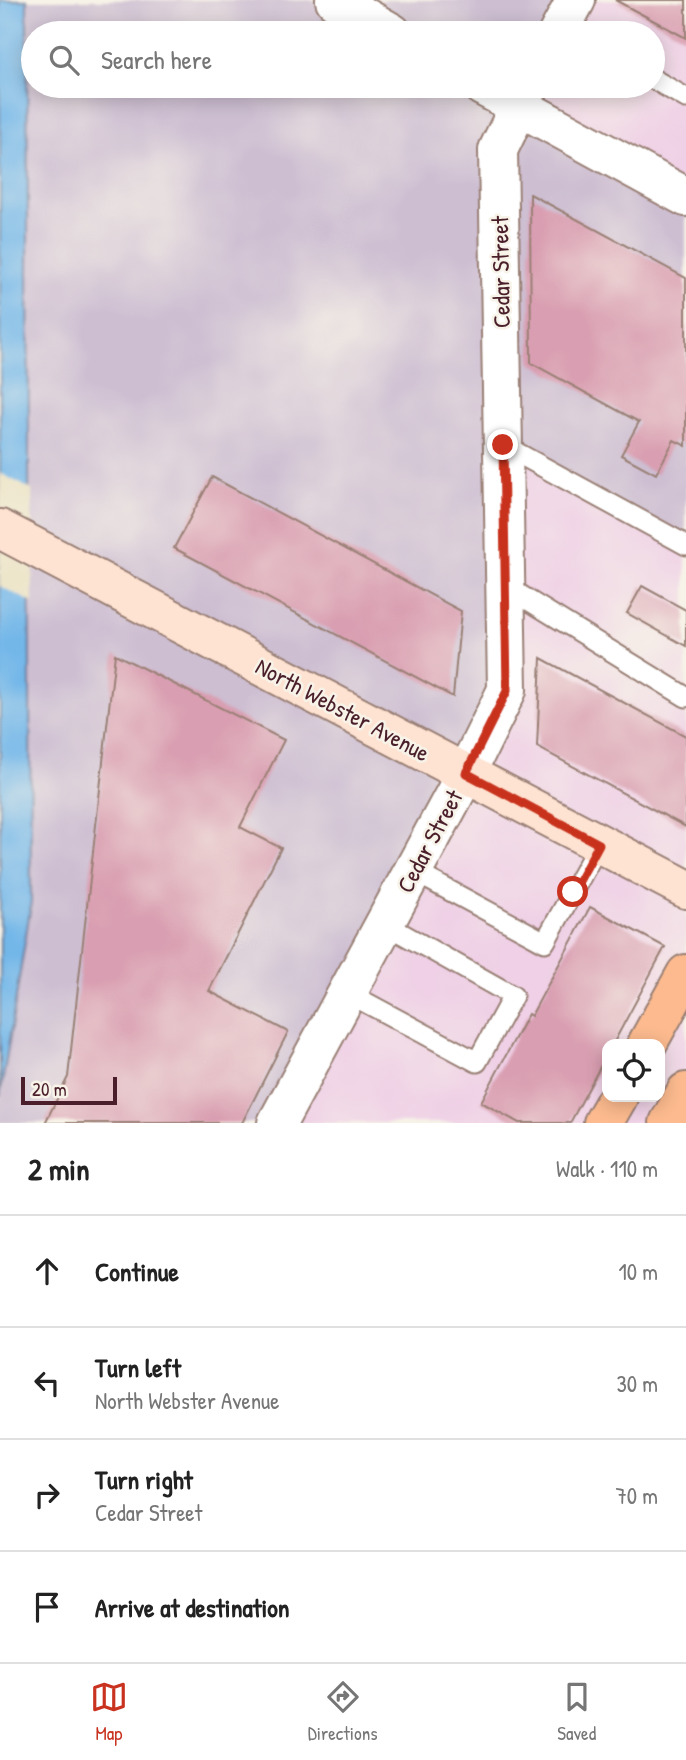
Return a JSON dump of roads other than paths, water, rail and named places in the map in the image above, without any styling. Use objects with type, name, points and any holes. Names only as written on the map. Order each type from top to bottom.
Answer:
[{"type":"main road","name":"North Webster Avenue","points":[[0,529],[686,888]]},
{"type":"main road","points":[[650,1039],[686,974]]},
{"type":"main road","points":[[669,1123],[686,1092]]},
{"type":"main road","points":[[603,1123],[615,1102]]},
{"type":"street","points":[[335,0],[371,21]]},
{"type":"street","name":"Cedar Street","points":[[277,1123],[414,871],[507,691],[498,150],[523,98]]},
{"type":"street","points":[[527,98],[686,197]]},
{"type":"lane","points":[[665,86],[686,98]]},
{"type":"lane","points":[[503,445],[686,545]]},
{"type":"lane","points":[[505,584],[686,697]]},
{"type":"lane","points":[[414,871],[545,942],[599,844]]},
{"type":"lane","points":[[348,993],[477,1062],[513,996],[385,924]]},
{"type":"water","points":[[0,0],[27,0],[27,21],[21,21],[21,98],[27,98],[31,904],[0,1097]]}]
